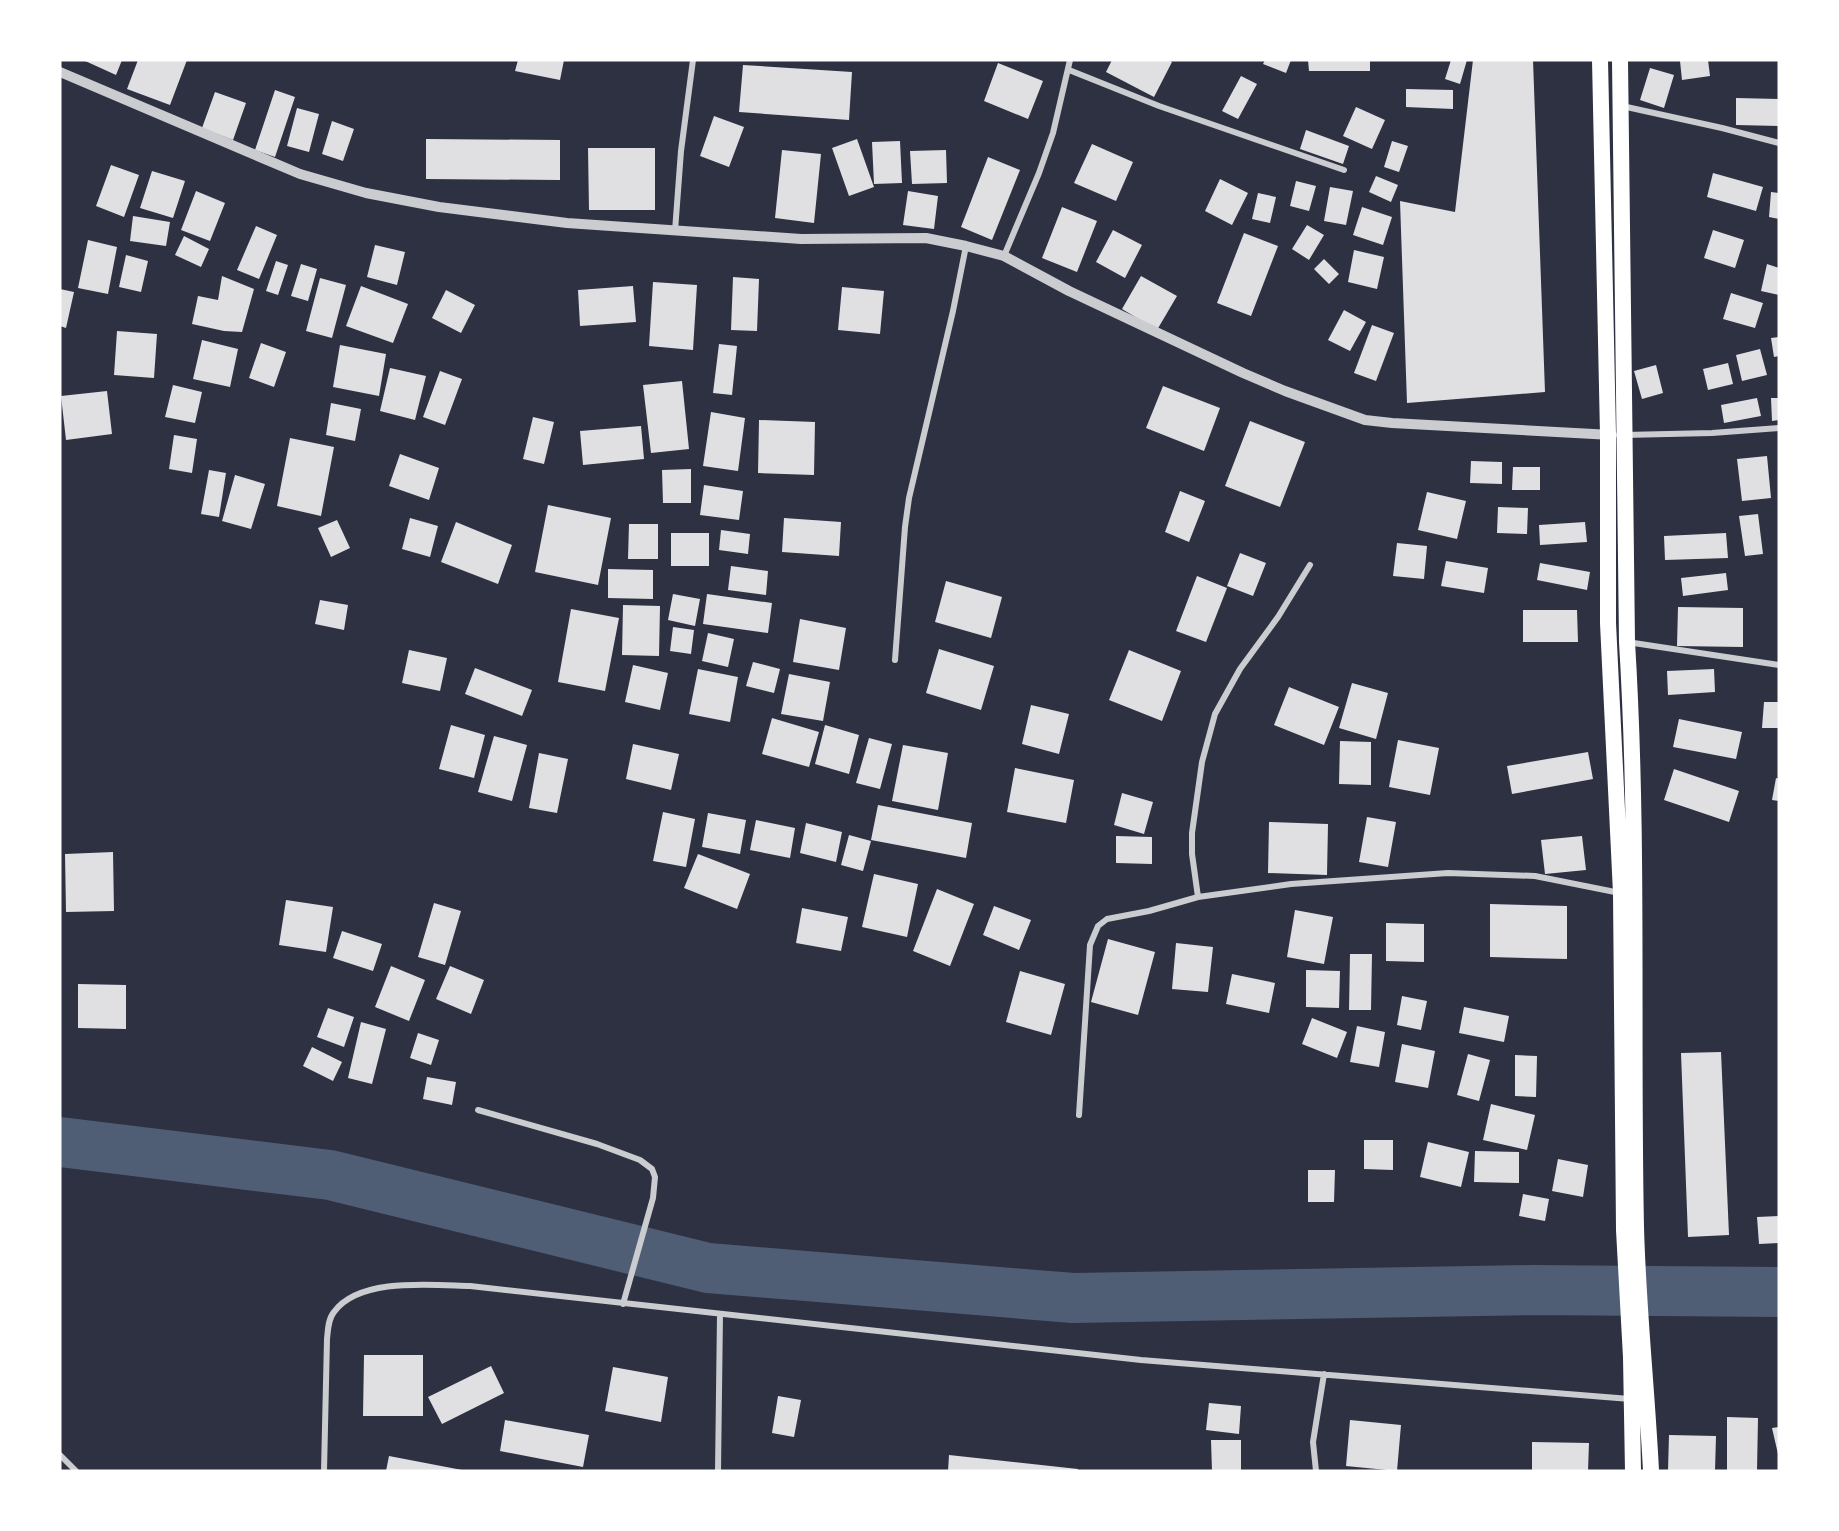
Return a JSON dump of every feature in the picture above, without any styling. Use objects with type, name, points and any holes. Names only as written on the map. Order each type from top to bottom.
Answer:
[{"type":"highway","points":[[1600,60],[1630,700],[1634,843],[1630,1229]]},
{"type":"highway","points":[[1620,60],[1616,435],[1608,623],[1621,893],[1630,1229],[1636,1338],[1651,1471]]},
{"type":"highway","points":[[1633,1471],[1632,1399],[1636,1338]]},
{"type":"street","points":[[675,231],[681,151],[693,60]]},
{"type":"street","points":[[1004,256],[1040,172],[1053,133],[1070,60]]},
{"type":"street","points":[[1069,70],[1159,106],[1344,170]]},
{"type":"street","points":[[60,72],[300,174],[366,193],[439,207],[567,223],[801,239],[926,238],[1004,256],[1069,291],[1243,373],[1314,403],[1365,420],[1616,435],[1712,433],[1779,428]]},
{"type":"street","points":[[1621,106],[1779,143]]},
{"type":"street","points":[[895,660],[909,498],[966,246]]},
{"type":"street","points":[[1198,897],[1192,854],[1193,823],[1202,762],[1215,714],[1240,669],[1278,617],[1310,565]]},
{"type":"street","points":[[1627,642],[1779,664]]},
{"type":"street","points":[[1079,1115],[1090,945],[1098,926],[1107,920],[1198,897],[1291,884],[1448,873],[1535,876],[1621,893]]},
{"type":"street","points":[[478,1110],[597,1144],[640,1160],[652,1169],[656,1184],[637,1260],[623,1304]]},
{"type":"street","points":[[324,1471],[327,1339],[330,1320],[342,1302],[377,1288],[400,1285],[470,1286],[1141,1360],[1632,1399]]},
{"type":"street","points":[[718,1471],[720,1314]]},
{"type":"street","points":[[1316,1471],[1313,1442],[1324,1374]]},
{"type":"street","points":[[60,1455],[76,1471]]},
{"type":"building","points":[[83,60],[122,60],[116,75]]},
{"type":"building","points":[[138,60],[187,60],[170,105],[127,89]]},
{"type":"building","points":[[518,60],[564,60],[560,80],[515,71]]},
{"type":"building","points":[[1112,60],[1168,60],[1172,62],[1154,97],[1106,72]]},
{"type":"building","points":[[1265,60],[1291,60],[1286,73],[1263,64]]},
{"type":"building","points":[[1308,60],[1370,60],[1370,71],[1309,71]]},
{"type":"building","points":[[1451,60],[1467,60],[1460,84],[1445,79]]},
{"type":"building","points":[[1473,60],[1533,60],[1545,392],[1407,403],[1400,201],[1455,212]]},
{"type":"building","points":[[1708,60],[1710,76],[1682,80],[1680,61]]},
{"type":"building","points":[[998,63],[1043,81],[1028,119],[984,101]]},
{"type":"building","points":[[743,65],[852,72],[849,120],[739,112]]},
{"type":"building","points":[[1650,68],[1674,75],[1664,108],[1640,100]]},
{"type":"building","points":[[1241,76],[1257,84],[1238,119],[1222,111]]},
{"type":"building","points":[[1406,89],[1453,90],[1453,109],[1406,107]]},
{"type":"building","points":[[275,90],[295,97],[275,157],[255,150]]},
{"type":"building","points":[[215,92],[246,103],[233,140],[202,128]]},
{"type":"building","points":[[1736,98],[1779,99],[1779,126],[1736,125]]},
{"type":"building","points":[[1356,107],[1385,120],[1372,149],[1343,136]]},
{"type":"building","points":[[297,108],[319,114],[309,152],[287,146]]},
{"type":"building","points":[[714,116],[744,127],[729,167],[700,156]]},
{"type":"building","points":[[332,121],[354,129],[343,161],[322,154]]},
{"type":"building","points":[[1306,130],[1349,146],[1343,164],[1300,149]]},
{"type":"building","points":[[426,139],[560,140],[560,180],[426,179]]},
{"type":"building","points":[[857,139],[874,187],[849,196],[832,148]]},
{"type":"building","points":[[900,141],[902,183],[874,184],[872,142]]},
{"type":"building","points":[[1392,141],[1408,146],[1399,172],[1384,167]]},
{"type":"building","points":[[1092,144],[1133,162],[1116,201],[1074,183]]},
{"type":"building","points":[[588,148],[655,148],[655,210],[589,210]]},
{"type":"building","points":[[782,150],[821,154],[814,223],[775,218]]},
{"type":"building","points":[[946,150],[947,183],[912,184],[910,151]]},
{"type":"building","points":[[988,157],[1020,170],[992,240],[961,227]]},
{"type":"building","points":[[111,165],[139,175],[124,217],[96,206]]},
{"type":"building","points":[[152,171],[185,181],[173,218],[140,208]]},
{"type":"building","points":[[1713,173],[1763,187],[1756,211],[1707,197]]},
{"type":"building","points":[[1376,176],[1398,185],[1391,202],[1369,192]]},
{"type":"building","points":[[1220,179],[1248,193],[1232,225],[1205,211]]},
{"type":"building","points":[[1296,181],[1316,186],[1309,211],[1290,206]]},
{"type":"building","points":[[1330,187],[1353,191],[1346,225],[1324,221]]},
{"type":"building","points":[[196,191],[225,203],[210,241],[181,230]]},
{"type":"building","points":[[908,191],[938,196],[934,229],[903,225]]},
{"type":"building","points":[[1771,192],[1779,193],[1779,219],[1769,217]]},
{"type":"building","points":[[1258,193],[1276,197],[1270,223],[1252,219]]},
{"type":"building","points":[[1062,207],[1097,221],[1077,272],[1042,258]]},
{"type":"building","points":[[1362,207],[1392,217],[1383,245],[1353,235]]},
{"type":"building","points":[[133,216],[170,222],[166,246],[130,241]]},
{"type":"building","points":[[1307,225],[1324,235],[1309,260],[1292,249]]},
{"type":"building","points":[[256,226],[277,235],[259,279],[237,270]]},
{"type":"building","points":[[1113,230],[1142,245],[1125,278],[1096,262]]},
{"type":"building","points":[[1713,230],[1744,240],[1735,268],[1704,258]]},
{"type":"building","points":[[1244,233],[1278,246],[1251,316],[1217,303]]},
{"type":"building","points":[[184,236],[209,249],[201,267],[175,255]]},
{"type":"building","points":[[88,240],[117,247],[108,294],[78,288]]},
{"type":"building","points":[[375,245],[405,252],[397,285],[367,277]]},
{"type":"building","points":[[1354,250],[1384,257],[1377,289],[1348,282]]},
{"type":"building","points":[[126,255],[148,261],[141,292],[119,287]]},
{"type":"building","points":[[1324,259],[1339,274],[1329,284],[1314,269]]},
{"type":"building","points":[[276,261],[288,265],[278,295],[266,291]]},
{"type":"building","points":[[301,264],[317,269],[308,301],[291,296]]},
{"type":"building","points":[[1767,264],[1779,268],[1779,295],[1761,291]]},
{"type":"building","points":[[222,276],[254,289],[242,332],[224,331],[192,324],[198,296],[218,300]]},
{"type":"building","points":[[1141,276],[1177,296],[1157,330],[1122,309]]},
{"type":"building","points":[[733,277],[759,279],[757,331],[731,330]]},
{"type":"building","points":[[320,278],[346,285],[332,338],[306,331]]},
{"type":"building","points":[[653,282],[697,285],[693,350],[649,346]]},
{"type":"building","points":[[361,286],[408,304],[393,343],[346,326]]},
{"type":"building","points":[[633,286],[636,322],[580,326],[578,290]]},
{"type":"building","points":[[842,287],[884,291],[880,334],[838,330]]},
{"type":"building","points":[[60,289],[74,292],[66,328],[60,326]]},
{"type":"building","points":[[446,290],[475,305],[461,333],[432,318]]},
{"type":"building","points":[[1731,293],[1763,303],[1755,328],[1723,319]]},
{"type":"building","points":[[1344,310],[1366,322],[1350,351],[1328,340]]},
{"type":"building","points":[[1372,325],[1394,333],[1376,381],[1354,373]]},
{"type":"building","points":[[117,331],[157,334],[154,378],[114,375]]},
{"type":"building","points":[[1779,337],[1779,356],[1774,357],[1771,338]]},
{"type":"building","points":[[202,340],[238,349],[230,387],[193,379]]},
{"type":"building","points":[[261,343],[286,352],[274,387],[249,378]]},
{"type":"building","points":[[719,344],[737,346],[732,395],[713,393]]},
{"type":"building","points":[[340,345],[386,354],[379,396],[333,387]]},
{"type":"building","points":[[1760,349],[1767,375],[1742,381],[1736,355]]},
{"type":"building","points":[[1728,363],[1733,384],[1708,390],[1703,369]]},
{"type":"building","points":[[1656,365],[1663,393],[1642,399],[1634,371]]},
{"type":"building","points":[[390,368],[426,376],[415,420],[380,411]]},
{"type":"building","points":[[440,371],[462,379],[445,425],[423,417]]},
{"type":"building","points":[[682,381],[689,449],[651,453],[643,385]]},
{"type":"building","points":[[173,385],[202,392],[195,423],[165,417]]},
{"type":"building","points":[[1163,386],[1220,408],[1204,451],[1146,428]]},
{"type":"building","points":[[107,391],[112,434],[66,440],[61,396]]},
{"type":"building","points":[[1757,398],[1761,416],[1724,423],[1721,405]]},
{"type":"building","points":[[1771,398],[1779,398],[1779,420],[1772,421]]},
{"type":"building","points":[[331,403],[361,409],[355,441],[326,435]]},
{"type":"building","points":[[711,412],[745,418],[738,471],[703,466]]},
{"type":"building","points":[[533,417],[554,422],[544,464],[523,459]]},
{"type":"building","points":[[759,420],[815,422],[814,475],[758,473]]},
{"type":"building","points":[[1250,421],[1305,442],[1280,507],[1225,486]]},
{"type":"building","points":[[641,426],[644,459],[583,465],[580,431]]},
{"type":"building","points":[[174,435],[197,439],[192,473],[169,469]]},
{"type":"building","points":[[290,438],[334,447],[321,516],[277,506]]},
{"type":"building","points":[[400,454],[439,468],[429,500],[389,486]]},
{"type":"building","points":[[1767,456],[1771,498],[1742,501],[1737,459]]},
{"type":"building","points":[[1471,461],[1502,462],[1502,484],[1470,483]]},
{"type":"building","points":[[1513,467],[1540,467],[1540,490],[1512,490]]},
{"type":"building","points":[[691,469],[691,503],[663,503],[662,470]]},
{"type":"building","points":[[209,470],[226,473],[219,517],[201,514]]},
{"type":"building","points":[[235,475],[265,484],[251,529],[222,521]]},
{"type":"building","points":[[704,485],[743,491],[739,520],[700,515]]},
{"type":"building","points":[[1180,491],[1205,501],[1189,542],[1165,532]]},
{"type":"building","points":[[1427,492],[1466,501],[1457,539],[1418,530]]},
{"type":"building","points":[[548,505],[611,518],[598,585],[535,572]]},
{"type":"building","points":[[1498,507],[1528,508],[1527,534],[1497,533]]},
{"type":"building","points":[[1758,514],[1763,554],[1745,556],[1739,516]]},
{"type":"building","points":[[410,518],[438,526],[430,557],[402,549]]},
{"type":"building","points":[[784,518],[841,522],[839,556],[782,552]]},
{"type":"building","points":[[337,520],[350,548],[331,557],[318,528]]},
{"type":"building","points":[[456,522],[512,545],[498,584],[441,562]]},
{"type":"building","points":[[1585,522],[1587,542],[1540,545],[1539,525]]},
{"type":"building","points":[[629,524],[658,524],[658,559],[628,559]]},
{"type":"building","points":[[721,530],[750,534],[748,554],[719,550]]},
{"type":"building","points":[[671,533],[709,533],[709,566],[671,566]]},
{"type":"building","points":[[1726,533],[1728,558],[1665,560],[1664,536]]},
{"type":"building","points":[[1397,543],[1427,546],[1424,579],[1393,576]]},
{"type":"building","points":[[1240,553],[1266,563],[1253,596],[1227,586]]},
{"type":"building","points":[[1446,561],[1488,568],[1484,593],[1441,586]]},
{"type":"building","points":[[1540,563],[1590,572],[1587,590],[1537,580]]},
{"type":"building","points":[[731,566],[768,571],[766,595],[728,590]]},
{"type":"building","points":[[608,569],[653,570],[653,599],[608,598]]},
{"type":"building","points":[[1726,573],[1728,590],[1683,596],[1681,578]]},
{"type":"building","points":[[1197,576],[1227,588],[1206,642],[1176,631]]},
{"type":"building","points":[[946,581],[1002,597],[991,638],[935,622]]},
{"type":"building","points":[[673,594],[700,599],[695,626],[668,620]]},
{"type":"building","points":[[707,594],[772,603],[768,633],[703,624]]},
{"type":"building","points":[[320,600],[348,605],[344,630],[315,624]]},
{"type":"building","points":[[623,605],[660,606],[659,656],[622,655]]},
{"type":"building","points":[[1678,607],[1743,608],[1743,647],[1677,646]]},
{"type":"building","points":[[571,609],[619,618],[605,691],[558,682]]},
{"type":"building","points":[[1523,610],[1577,610],[1578,642],[1523,642]]},
{"type":"building","points":[[800,619],[846,628],[839,670],[793,662]]},
{"type":"building","points":[[673,627],[694,630],[691,654],[670,651]]},
{"type":"building","points":[[708,633],[734,639],[728,667],[702,661]]},
{"type":"building","points":[[939,649],[994,666],[981,710],[926,693]]},
{"type":"building","points":[[409,650],[447,658],[440,691],[402,683]]},
{"type":"building","points":[[1129,650],[1181,671],[1162,721],[1109,700]]},
{"type":"building","points":[[753,662],[780,669],[774,693],[746,686]]},
{"type":"building","points":[[633,665],[668,673],[660,710],[625,702]]},
{"type":"building","points":[[475,668],[532,690],[522,716],[465,694]]},
{"type":"building","points":[[698,669],[738,677],[730,722],[689,714]]},
{"type":"building","points":[[1714,669],[1715,692],[1668,695],[1667,671]]},
{"type":"building","points":[[789,674],[830,682],[823,721],[781,714]]},
{"type":"building","points":[[1352,683],[1388,693],[1376,739],[1339,728]]},
{"type":"building","points":[[1289,687],[1339,707],[1324,745],[1274,725]]},
{"type":"building","points":[[1764,702],[1779,702],[1778,728],[1762,728]]},
{"type":"building","points":[[1031,705],[1069,714],[1059,754],[1022,744]]},
{"type":"building","points":[[772,718],[819,732],[809,767],[762,754]]},
{"type":"building","points":[[1679,719],[1742,732],[1736,759],[1673,747]]},
{"type":"building","points":[[451,725],[485,735],[474,778],[439,769]]},
{"type":"building","points":[[825,725],[859,735],[849,774],[815,764]]},
{"type":"building","points":[[494,736],[527,745],[512,801],[478,792]]},
{"type":"building","points":[[869,738],[892,744],[880,789],[856,783]]},
{"type":"building","points":[[1398,740],[1439,748],[1430,795],[1389,787]]},
{"type":"building","points":[[1340,741],[1371,742],[1371,785],[1339,784]]},
{"type":"building","points":[[633,744],[679,754],[671,790],[626,779]]},
{"type":"building","points":[[903,745],[948,753],[938,810],[892,801]]},
{"type":"building","points":[[1588,752],[1593,779],[1512,794],[1507,766]]},
{"type":"building","points":[[539,753],[568,759],[557,813],[529,808]]},
{"type":"building","points":[[1015,768],[1074,780],[1066,823],[1007,812]]},
{"type":"building","points":[[1674,769],[1739,791],[1729,822],[1664,800]]},
{"type":"building","points":[[1776,778],[1779,779],[1779,801],[1772,800]]},
{"type":"building","points":[[1122,793],[1153,802],[1144,834],[1114,825]]},
{"type":"building","points":[[878,805],[972,823],[966,858],[871,840]]},
{"type":"building","points":[[663,812],[695,819],[686,867],[653,861]]},
{"type":"building","points":[[708,813],[746,820],[740,854],[702,847]]},
{"type":"building","points":[[1367,817],[1396,822],[1388,867],[1359,862]]},
{"type":"building","points":[[756,820],[795,828],[790,858],[750,850]]},
{"type":"building","points":[[1269,822],[1328,824],[1327,875],[1268,873]]},
{"type":"building","points":[[806,823],[842,832],[836,862],[800,853]]},
{"type":"building","points":[[849,835],[871,841],[863,871],[841,865]]},
{"type":"building","points":[[1116,836],[1152,837],[1152,864],[1116,863]]},
{"type":"building","points":[[1582,836],[1586,870],[1545,874],[1541,840]]},
{"type":"building","points":[[113,852],[114,911],[66,912],[65,854]]},
{"type":"building","points":[[698,854],[750,874],[737,909],[684,888]]},
{"type":"building","points":[[874,874],[918,884],[907,937],[862,927]]},
{"type":"building","points":[[937,889],[974,904],[950,966],[913,951]]},
{"type":"building","points":[[286,900],[333,907],[326,952],[279,945]]},
{"type":"building","points":[[434,903],[461,911],[445,965],[418,957]]},
{"type":"building","points":[[1490,904],[1567,906],[1567,959],[1490,957]]},
{"type":"building","points":[[994,906],[1031,920],[1019,950],[983,935]]},
{"type":"building","points":[[802,908],[848,917],[841,951],[796,943]]},
{"type":"building","points":[[1295,910],[1333,917],[1324,964],[1287,957]]},
{"type":"building","points":[[1386,923],[1424,924],[1424,962],[1386,961]]},
{"type":"building","points":[[342,931],[382,944],[373,971],[333,958]]},
{"type":"building","points":[[1108,939],[1155,952],[1138,1015],[1091,1002]]},
{"type":"building","points":[[1176,943],[1213,947],[1208,992],[1172,989]]},
{"type":"building","points":[[1350,954],[1372,954],[1371,1010],[1349,1010]]},
{"type":"building","points":[[391,966],[425,980],[409,1021],[375,1007]]},
{"type":"building","points":[[450,966],[484,980],[471,1014],[436,999]]},
{"type":"building","points":[[1306,970],[1340,971],[1339,1008],[1306,1007]]},
{"type":"building","points":[[1020,971],[1065,984],[1051,1035],[1006,1022]]},
{"type":"building","points":[[1232,974],[1275,983],[1269,1013],[1226,1004]]},
{"type":"building","points":[[78,984],[126,985],[126,1029],[78,1028]]},
{"type":"building","points":[[1402,996],[1427,1001],[1421,1030],[1397,1025]]},
{"type":"building","points":[[1464,1007],[1509,1016],[1504,1042],[1459,1033]]},
{"type":"building","points":[[328,1008],[354,1017],[344,1047],[317,1037]]},
{"type":"building","points":[[1312,1018],[1347,1032],[1337,1058],[1302,1044]]},
{"type":"building","points":[[361,1022],[386,1029],[372,1084],[348,1078]]},
{"type":"building","points":[[1357,1026],[1385,1032],[1379,1067],[1350,1062]]},
{"type":"building","points":[[418,1033],[439,1040],[431,1065],[410,1058]]},
{"type":"building","points":[[1402,1044],[1435,1051],[1428,1088],[1395,1082]]},
{"type":"building","points":[[312,1047],[342,1062],[333,1081],[303,1066]]},
{"type":"building","points":[[1721,1052],[1729,1235],[1688,1237],[1681,1053]]},
{"type":"building","points":[[1468,1054],[1490,1060],[1479,1101],[1457,1095]]},
{"type":"building","points":[[1515,1055],[1537,1056],[1536,1097],[1515,1096]]},
{"type":"building","points":[[427,1077],[456,1082],[452,1105],[423,1099]]},
{"type":"building","points":[[1491,1104],[1535,1115],[1527,1150],[1483,1140]]},
{"type":"building","points":[[1364,1140],[1393,1140],[1393,1170],[1364,1169]]},
{"type":"building","points":[[1428,1142],[1469,1152],[1461,1187],[1420,1177]]},
{"type":"building","points":[[1475,1151],[1519,1152],[1519,1183],[1474,1182]]},
{"type":"building","points":[[1558,1159],[1588,1165],[1583,1197],[1552,1191]]},
{"type":"building","points":[[1308,1170],[1335,1170],[1334,1202],[1308,1202]]},
{"type":"building","points":[[1523,1194],[1549,1199],[1545,1221],[1519,1216]]},
{"type":"building","points":[[1779,1216],[1779,1243],[1759,1244],[1757,1217]]},
{"type":"building","points":[[364,1355],[423,1355],[423,1416],[363,1416]]},
{"type":"building","points":[[491,1366],[504,1393],[442,1424],[428,1397]]},
{"type":"building","points":[[613,1367],[668,1377],[661,1422],[605,1411]]},
{"type":"building","points":[[778,1396],[801,1400],[794,1437],[772,1433]]},
{"type":"building","points":[[1209,1403],[1241,1406],[1239,1434],[1206,1430]]},
{"type":"building","points":[[1727,1417],[1758,1418],[1757,1471],[1727,1471]]},
{"type":"building","points":[[505,1420],[589,1435],[583,1467],[500,1451]]},
{"type":"building","points":[[1350,1420],[1401,1425],[1397,1471],[1346,1466]]},
{"type":"building","points":[[1779,1427],[1779,1454],[1778,1454],[1772,1428]]},
{"type":"building","points":[[1669,1435],[1716,1436],[1715,1471],[1668,1471]]},
{"type":"building","points":[[1211,1440],[1241,1440],[1241,1471],[1212,1471]]},
{"type":"building","points":[[1532,1442],[1589,1443],[1588,1471],[1532,1471]]},
{"type":"building","points":[[949,1455],[1078,1469],[1078,1471],[948,1471]]},
{"type":"building","points":[[389,1456],[462,1470],[462,1471],[386,1471]]},
{"type":"waterway","points":[[60,1142],[330,1175],[708,1268],[1073,1298],[1533,1290],[1779,1292]]}]
